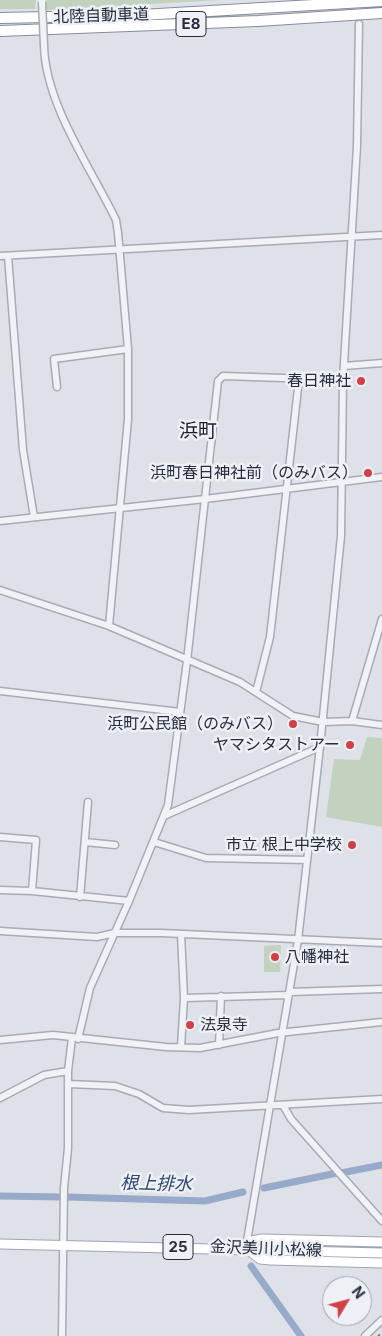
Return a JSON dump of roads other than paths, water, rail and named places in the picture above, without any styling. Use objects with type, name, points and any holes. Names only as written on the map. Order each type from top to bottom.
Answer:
[{"type":"highway","name":"北陸自動車道","points":[[0,18],[141,15],[382,1]]},
{"type":"highway","name":"北陸自動車道","points":[[0,31],[249,21],[382,13]]},
{"type":"main road","points":[[382,1242],[262,1239],[252,1241],[246,1248],[260,1259],[382,1263]]},
{"type":"main road","name":"金沢美川小松線","points":[[0,1244],[382,1252]]},
{"type":"street","points":[[42,1],[47,75],[54,97],[116,220],[120,248],[128,349],[128,419],[109,626]]},
{"type":"street","points":[[246,1248],[298,940],[323,722],[341,536],[343,380],[357,146],[359,24]]},
{"type":"street","points":[[0,256],[382,235]]},
{"type":"street","points":[[8,256],[22,450],[34,517]]},
{"type":"street","points":[[57,387],[54,359],[128,349]]},
{"type":"street","points":[[344,366],[382,364]]},
{"type":"street","points":[[62,1336],[68,1071],[75,1038],[90,988],[129,901],[168,805],[187,661],[218,381],[223,376],[343,380]]},
{"type":"street","points":[[256,692],[270,637],[299,379]]},
{"type":"street","points":[[0,521],[205,499],[382,477]]},
{"type":"street","points":[[0,590],[109,626],[187,661],[240,682],[293,716],[323,722],[352,721],[382,725]]},
{"type":"street","points":[[352,721],[382,619]]},
{"type":"street","points":[[0,691],[180,712]]},
{"type":"street","points":[[164,816],[320,747]]},
{"type":"street","points":[[80,897],[88,802]]},
{"type":"street","points":[[0,837],[36,840],[32,891]]},
{"type":"street","points":[[85,842],[115,845]]},
{"type":"street","points":[[154,842],[206,858],[307,860]]},
{"type":"street","points":[[0,890],[32,891],[129,901]]},
{"type":"street","points":[[0,931],[97,938],[115,933],[181,934],[382,943]]},
{"type":"street","points":[[181,934],[184,998],[181,1048]]},
{"type":"street","points":[[184,998],[382,989]]},
{"type":"street","points":[[219,1045],[220,996]]},
{"type":"street","points":[[0,1040],[53,1035],[181,1048],[200,1048],[283,1033],[382,1022]]},
{"type":"street","points":[[0,1098],[44,1075],[68,1071]]},
{"type":"street","points":[[69,1084],[115,1086],[139,1094],[163,1108],[189,1110],[269,1107],[382,1099]]},
{"type":"street","points":[[283,1105],[291,1119],[382,1221]]},
{"type":"street","points":[[365,1336],[382,1320]]},
{"type":"waterway","name":"根上排水","points":[[341,1173],[382,1165]]},
{"type":"waterway","name":"根上排水","points":[[264,1188],[337,1173]]},
{"type":"waterway","name":"根上排水","points":[[67,1197],[205,1201],[243,1192]]},
{"type":"waterway","name":"根上排水","points":[[0,1196],[59,1197]]},
{"type":"waterway","points":[[251,1266],[301,1336]]},
{"type":"railway","points":[[378,1336],[382,1333]]},
{"type":"place","name":"春日神社","points":[[361,381]]},
{"type":"place","name":"浜町春日神社前（のみバス）","points":[[368,473]]},
{"type":"place","name":"浜町公民館（のみバス）","points":[[293,724]]},
{"type":"place","name":"ヤマシタストアー","points":[[350,745]]},
{"type":"place","name":"市立 根上中学校","points":[[352,845]]},
{"type":"place","name":"八幡神社","points":[[275,957]]},
{"type":"place","name":"法泉寺","points":[[190,1025]]},
{"type":"district","name":"浜町","points":[[198,431]]}]
